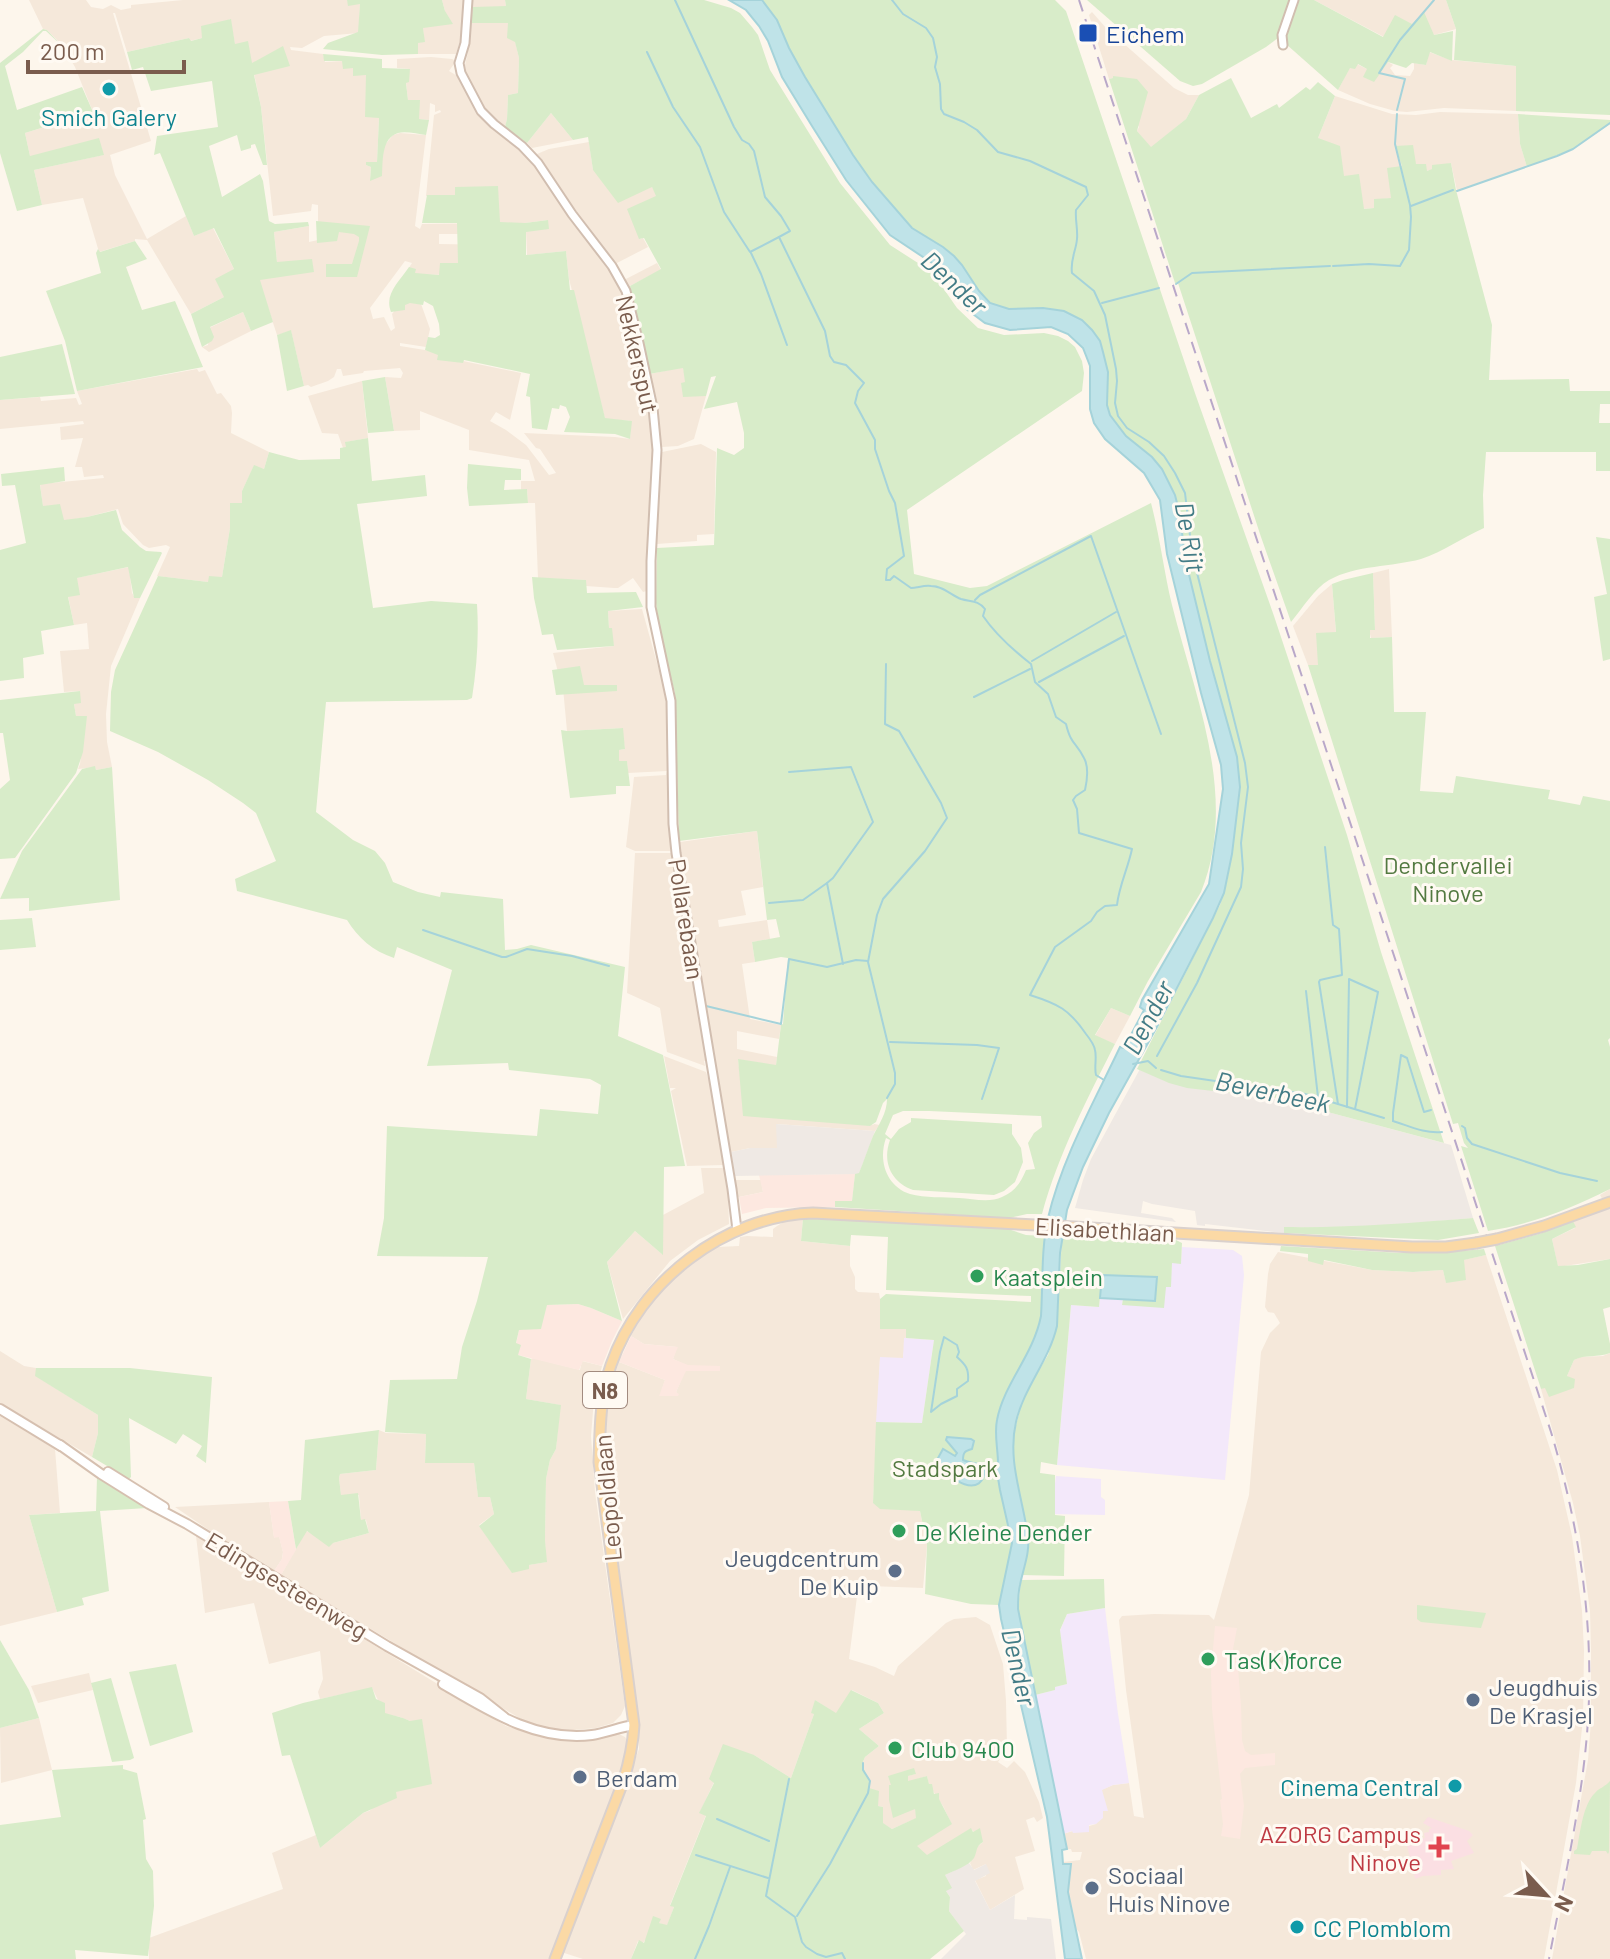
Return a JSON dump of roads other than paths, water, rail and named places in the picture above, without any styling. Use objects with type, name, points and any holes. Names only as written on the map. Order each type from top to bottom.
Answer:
[{"type":"main road","name":"N8","points":[[1571,1215],[1610,1195]]},
{"type":"main road","name":"N8","points":[[1571,1215],[1610,1202]]},
{"type":"main road","name":"Elisabethlaan","points":[[737,1230],[771,1218],[813,1213],[1446,1247],[1497,1239],[1571,1215]]},
{"type":"main road","name":"Leopoldlaan","points":[[634,1725],[599,1462],[604,1394],[621,1341],[634,1318],[662,1283],[692,1256],[737,1230]]},
{"type":"main road","name":"Edingsesteenweg","points":[[0,1409],[152,1498],[187,1524],[387,1646],[480,1698],[521,1726],[565,1736],[591,1735],[634,1725]]},
{"type":"main road","name":"N8","points":[[555,1959],[623,1782],[634,1725]]},
{"type":"street","name":"Nekkersput","points":[[468,0],[465,43],[459,63],[481,111],[538,163],[612,266],[626,291],[653,408],[657,450],[651,607]]},
{"type":"street","points":[[1283,45],[1282,35],[1294,0]]},
{"type":"street","name":"Pollarebaan","points":[[651,607],[671,701],[676,853],[737,1230]]},
{"type":"water","name":"Dender","points":[[729,0],[762,0],[777,20],[805,77],[872,182],[912,228],[954,256],[990,303],[1009,309],[1064,311],[1082,320],[1100,341],[1108,372],[1107,405],[1110,415],[1126,436],[1162,469],[1175,495],[1185,558],[1237,757],[1240,787],[1224,893],[1083,1167],[1067,1210],[1060,1253],[1057,1326],[1020,1409],[1014,1437],[1013,1451],[1028,1543],[1018,1609],[1067,1849],[1062,1850],[1063,1864],[1071,1864],[1068,1892],[1082,1959],[1065,1959],[1047,1817],[1001,1619],[999,1605],[1012,1543],[996,1466],[996,1425],[1006,1394],[1032,1344],[1041,1316],[1046,1230],[1062,1174],[1120,1047],[1124,1048],[1144,1010],[1140,1007],[1142,1000],[1209,884],[1223,789],[1221,765],[1167,554],[1160,500],[1144,473],[1105,439],[1094,423],[1090,409],[1090,366],[1083,348],[1068,334],[1051,327],[1010,330],[985,323],[965,308],[935,265],[890,235],[846,180],[812,126],[782,77],[759,26],[746,10]]},
{"type":"water","points":[[1102,1275],[1157,1277],[1155,1301],[1100,1298]]},
{"type":"water","points":[[947,1437],[974,1441],[963,1460],[985,1467],[979,1483],[964,1484],[942,1467],[938,1458],[943,1449],[955,1456],[957,1453],[946,1440]]},
{"type":"waterway","points":[[675,0],[734,127],[754,151],[765,197],[790,231],[779,237],[825,331],[830,356],[834,362],[846,365],[864,383],[855,403],[875,440],[875,449],[895,503],[904,556],[887,569],[886,580],[894,576],[911,588],[939,587],[985,609],[983,616],[993,630],[1031,664],[1035,682],[1048,694],[1056,717],[1066,724],[1086,762],[1085,790],[1073,800],[1079,833],[1132,849],[1117,905],[1105,906],[1091,921],[1055,947],[1030,995],[1056,1005],[1074,1019],[1093,1044],[1096,1075],[1104,1080]]},
{"type":"waterway","name":"De Rijt","points":[[892,0],[903,14],[926,28],[933,38],[944,114],[977,130],[998,152],[1030,161],[1086,187],[1088,195],[1076,210],[1077,239],[1072,273],[1094,291],[1105,315],[1116,369],[1115,403],[1118,416],[1127,428],[1164,456],[1185,493],[1192,553],[1245,763],[1248,787],[1241,843],[1241,887],[1197,983],[1157,1056]]},
{"type":"waterway","points":[[1397,110],[1405,79],[1379,73],[1400,40],[1434,0]]},
{"type":"waterway","points":[[647,52],[673,107],[700,147],[724,212],[750,252],[779,237]]},
{"type":"waterway","points":[[1333,266],[1400,266],[1409,250],[1410,205],[1395,144],[1397,114]]},
{"type":"waterway","points":[[1457,191],[1573,149],[1610,123]]},
{"type":"waterway","points":[[1411,206],[1453,190]]},
{"type":"waterway","points":[[751,253],[787,345]]},
{"type":"waterway","points":[[1176,284],[1192,273],[1330,266]]},
{"type":"waterway","points":[[1102,303],[1159,288]]},
{"type":"waterway","points":[[975,600],[1091,536],[1161,734]]},
{"type":"waterway","points":[[1032,661],[1116,612]]},
{"type":"waterway","points":[[1039,682],[1124,636]]},
{"type":"waterway","points":[[886,664],[885,724],[899,731],[947,818],[925,851],[883,899],[877,915],[868,962],[895,1073],[895,1084],[887,1098]]},
{"type":"waterway","points":[[974,697],[1030,669]]},
{"type":"waterway","points":[[789,772],[851,767],[873,822],[827,883]]},
{"type":"waterway","points":[[1325,847],[1333,925],[1339,929],[1342,975],[1319,982],[1338,1104]]},
{"type":"waterway","points":[[769,903],[803,900],[827,883],[843,964]]},
{"type":"waterway","points":[[423,930],[502,957],[527,949],[609,966]]},
{"type":"waterway","points":[[706,1006],[781,1024],[789,959],[827,967],[856,960],[868,961]]},
{"type":"waterway","points":[[1347,1107],[1349,979],[1378,992],[1355,1109]]},
{"type":"waterway","points":[[1306,991],[1318,1097]]},
{"type":"waterway","points":[[890,1042],[999,1048],[982,1099]]},
{"type":"waterway","points":[[1393,1121],[1401,1055],[1407,1058],[1424,1112],[1431,1110]]},
{"type":"waterway","name":"Beverbeek","points":[[1133,1064],[1148,1061],[1156,1068]]},
{"type":"waterway","name":"Beverbeek","points":[[1161,1070],[1181,1076],[1305,1094],[1384,1118]]},
{"type":"waterway","name":"Beverbeek","points":[[1393,1121],[1423,1131],[1442,1132]]},
{"type":"waterway","name":"Beverbeek","points":[[1462,1126],[1472,1144],[1560,1173],[1597,1181]]},
{"type":"waterway","points":[[944,1337],[957,1345],[957,1357],[966,1368],[968,1381],[957,1389],[957,1396],[931,1412],[944,1337]]},
{"type":"waterway","points":[[797,1916],[830,1864],[868,1793],[870,1781],[863,1770],[863,1763]]},
{"type":"waterway","points":[[789,1779],[766,1896],[795,1917],[806,1947],[826,1957],[842,1953],[845,1959]]},
{"type":"waterway","points":[[717,1819],[769,1841]]},
{"type":"waterway","points":[[696,1855],[768,1878]]},
{"type":"waterway","points":[[695,1959],[730,1867]]},
{"type":"railway","points":[[1079,0],[1561,1467],[1582,1574],[1589,1683],[1586,1750],[1549,1959]]},
{"type":"place","name":"Eichem","points":[[1088,33]]},
{"type":"place","name":"Smich Galery","points":[[109,89]]},
{"type":"place","name":"Kaatsplein","points":[[977,1276]]},
{"type":"place","name":"De Kleine Dender","points":[[899,1531]]},
{"type":"place","name":"Jeugdcentrum De Kuip","points":[[895,1571]]},
{"type":"place","name":"Tas(K)force","points":[[1208,1659]]},
{"type":"place","name":"Jeugdhuis De Krasjel","points":[[1473,1700]]},
{"type":"place","name":"Club 9400","points":[[895,1748]]},
{"type":"place","name":"Berdam","points":[[580,1777]]},
{"type":"place","name":"Cinema Central","points":[[1455,1786]]},
{"type":"place","name":"AZORG Campus Ninove","points":[[1439,1847]]},
{"type":"place","name":"Sociaal Huis Ninove","points":[[1092,1888]]},
{"type":"place","name":"CC Plomblom","points":[[1297,1927]]},
{"type":"park label","name":"Dendervallei Ninove","points":[[1448,878]]},
{"type":"park label","name":"Stadspark","points":[[945,1467]]}]
